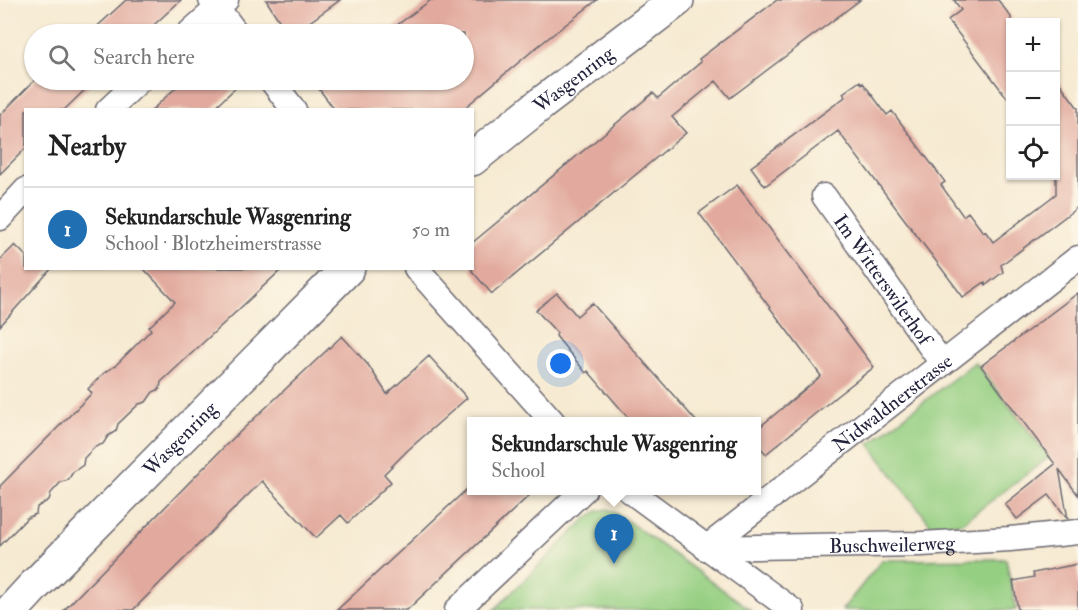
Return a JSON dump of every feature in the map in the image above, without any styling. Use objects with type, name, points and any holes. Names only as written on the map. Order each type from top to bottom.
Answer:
[{"type":"main road","name":"Wasgenring","points":[[474,157],[677,0]]},
{"type":"main road","name":"Wasgenring","points":[[12,610],[346,270]]},
{"type":"street","points":[[198,24],[218,3],[231,24]]},
{"type":"street","points":[[110,108],[129,90]]},
{"type":"street","points":[[279,90],[292,108]]},
{"type":"street","points":[[0,218],[24,192]]},
{"type":"street","name":"Im Witterswilerhof","points":[[824,196],[942,363]]},
{"type":"street","name":"Nidwaldnerstrasse","points":[[706,548],[1078,258]]},
{"type":"street","points":[[418,270],[550,417]]},
{"type":"street","points":[[457,610],[579,495]]},
{"type":"street","points":[[636,495],[792,610]]},
{"type":"street","name":"Buschweilerweg","points":[[706,548],[921,544],[1078,532]]},
{"type":"green space","points":[[975,362],[1049,457],[962,523],[931,525],[869,444]]},
{"type":"green space","points":[[608,509],[751,610],[494,610],[587,518],[598,511]]},
{"type":"green space","points":[[1006,559],[1016,610],[842,610],[882,560]]},
{"type":"building","points":[[126,0],[181,0],[155,24],[100,24]]},
{"type":"building","points":[[266,0],[340,0],[307,24],[282,24]]},
{"type":"building","points":[[431,0],[597,0],[464,108],[333,108],[320,90],[474,90],[474,24],[399,24]]},
{"type":"building","points":[[777,0],[860,0],[730,98],[716,81],[672,117],[686,133],[492,294],[472,271],[474,270],[474,241],[653,93],[658,98],[701,62],[699,59]]},
{"type":"building","points":[[954,0],[998,0],[1011,17],[1006,18],[1006,96],[948,20],[961,10]]},
{"type":"building","points":[[860,81],[887,115],[892,111],[945,182],[941,185],[963,216],[968,212],[993,242],[1056,194],[1056,180],[1060,180],[1060,83],[1078,108],[1078,207],[1001,265],[1003,272],[986,285],[985,282],[963,297],[838,131],[765,186],[751,167],[845,97],[843,93]]},
{"type":"building","points":[[25,90],[85,90],[66,108],[24,108],[24,150],[0,174],[0,115]]},
{"type":"building","points":[[173,90],[233,90],[214,108],[154,108]]},
{"type":"building","points":[[737,185],[874,367],[766,454],[761,448],[761,426],[821,376],[699,213]]},
{"type":"building","points":[[15,245],[24,254],[24,270],[50,270],[0,326],[0,260]]},
{"type":"building","points":[[145,270],[281,270],[161,382],[160,389],[153,392],[146,402],[139,404],[118,424],[116,431],[108,436],[103,444],[95,447],[84,458],[83,465],[51,493],[49,500],[37,507],[36,514],[27,518],[0,546],[0,486],[92,393],[88,389],[151,330],[149,327],[175,302]]},
{"type":"building","points":[[557,293],[577,316],[592,303],[693,417],[628,417],[588,371],[586,373],[556,336],[557,333],[536,310]]},
{"type":"building","points":[[1078,293],[1078,495],[1059,469],[1068,519],[1049,495],[1017,519],[1005,504],[1055,464],[981,366]]},
{"type":"building","points":[[342,336],[369,366],[387,394],[429,356],[467,398],[384,474],[391,482],[348,523],[341,515],[316,538],[262,481],[133,610],[64,610],[226,445]]},
{"type":"building","points":[[467,489],[467,495],[530,495],[407,610],[337,610]]},
{"type":"building","points":[[1078,564],[1078,610],[1018,610],[1013,581],[1034,577],[1033,573]]},
{"type":"place","name":"Sekundarschule Wasgenring","points":[[614,564]]}]
